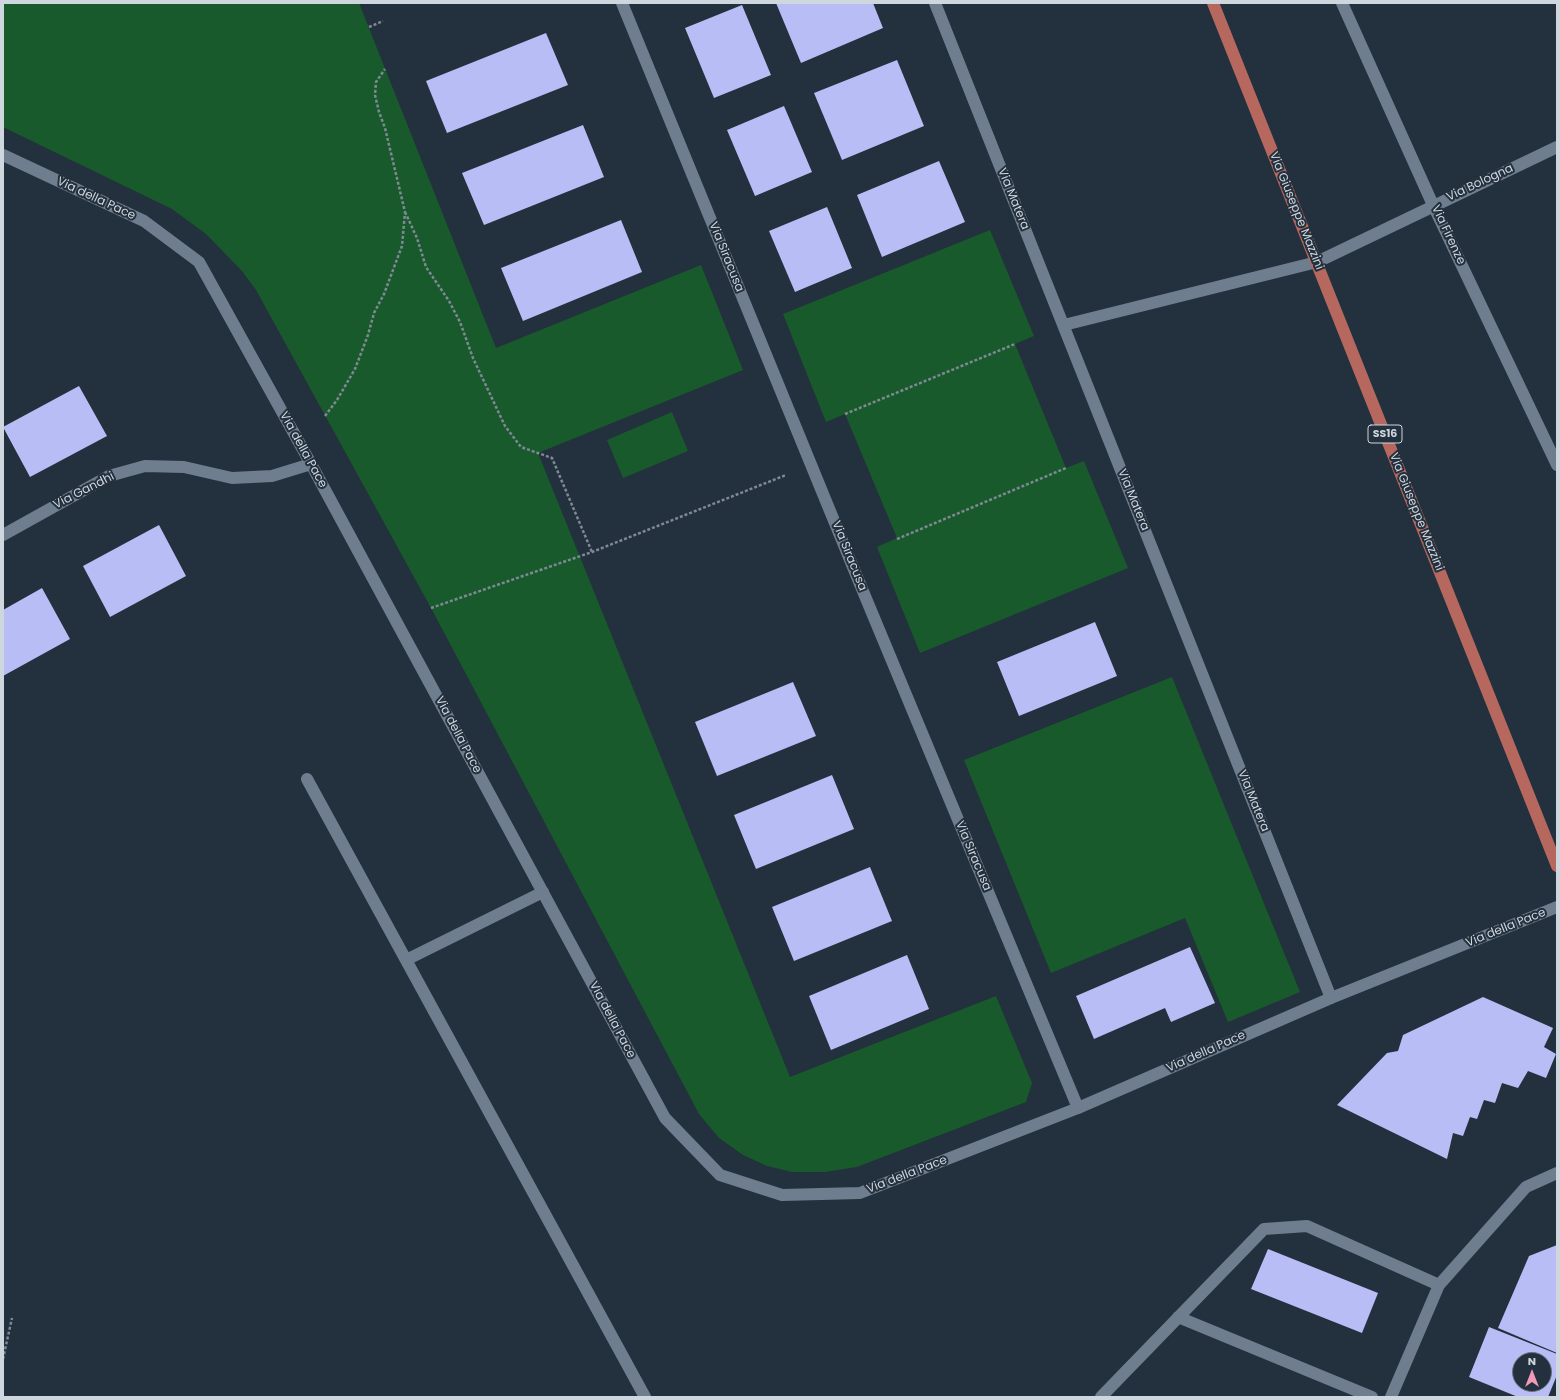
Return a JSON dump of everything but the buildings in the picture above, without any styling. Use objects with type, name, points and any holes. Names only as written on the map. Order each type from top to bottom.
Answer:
[{"type":"main road","name":"Via Giuseppe Mazzini","points":[[1213,3],[1557,866]]},
{"type":"street","name":"Via Siracusa","points":[[622,3],[855,572],[1078,1108]]},
{"type":"street","name":"Via Matera","points":[[935,3],[1331,998]]},
{"type":"street","name":"Via Firenze","points":[[1342,3],[1433,205],[1557,466]]},
{"type":"street","name":"Via Bologna","points":[[1064,326],[1316,262],[1557,147]]},
{"type":"street","name":"Via della Pace","points":[[3,155],[144,221],[199,262],[311,464],[666,1118],[720,1175],[782,1196],[860,1193],[1078,1108],[1331,998],[1557,908]]},
{"type":"street","name":"Via Gandhi","points":[[3,535],[109,476],[145,466],[184,467],[232,478],[272,476],[311,464]]},
{"type":"street","points":[[307,779],[646,1397]]},
{"type":"street","points":[[406,960],[543,892]]},
{"type":"street","points":[[1391,1397],[1439,1285],[1526,1187],[1557,1173]]},
{"type":"street","points":[[1101,1397],[1264,1229],[1307,1226],[1439,1285]]},
{"type":"street","points":[[1178,1317],[1372,1397]]},
{"type":"path","points":[[368,27],[383,22]]},
{"type":"path","points":[[385,69],[376,82],[375,95],[378,112],[385,128],[405,212],[418,238],[426,267],[449,301],[460,322],[473,358],[505,426],[521,447],[552,458],[592,552]]},
{"type":"path","points":[[325,416],[337,400],[355,368],[368,335],[374,313],[384,294],[402,246],[405,212]]},
{"type":"path","points":[[845,414],[1015,344]]},
{"type":"path","points":[[897,539],[1066,468]]},
{"type":"path","points":[[431,608],[592,552],[786,475]]},
{"type":"path","points":[[3,1359],[12,1318]]},
{"type":"green space","points":[[3,3],[359,3],[496,348],[701,265],[743,370],[538,453],[790,1077],[996,996],[1032,1083],[1026,1102],[857,1167],[825,1172],[792,1172],[767,1166],[743,1155],[719,1138],[699,1114],[431,608],[256,290],[242,271],[206,234],[172,209],[3,127]]},
{"type":"green space","points":[[990,230],[1034,336],[1015,344],[1066,468],[1084,461],[1128,568],[920,653],[877,547],[897,538],[845,414],[826,422],[783,314]]},
{"type":"green space","points":[[672,412],[688,451],[623,478],[607,440]]},
{"type":"green space","points":[[1172,677],[1300,992],[1228,1022],[1185,918],[1051,973],[964,760]]}]
